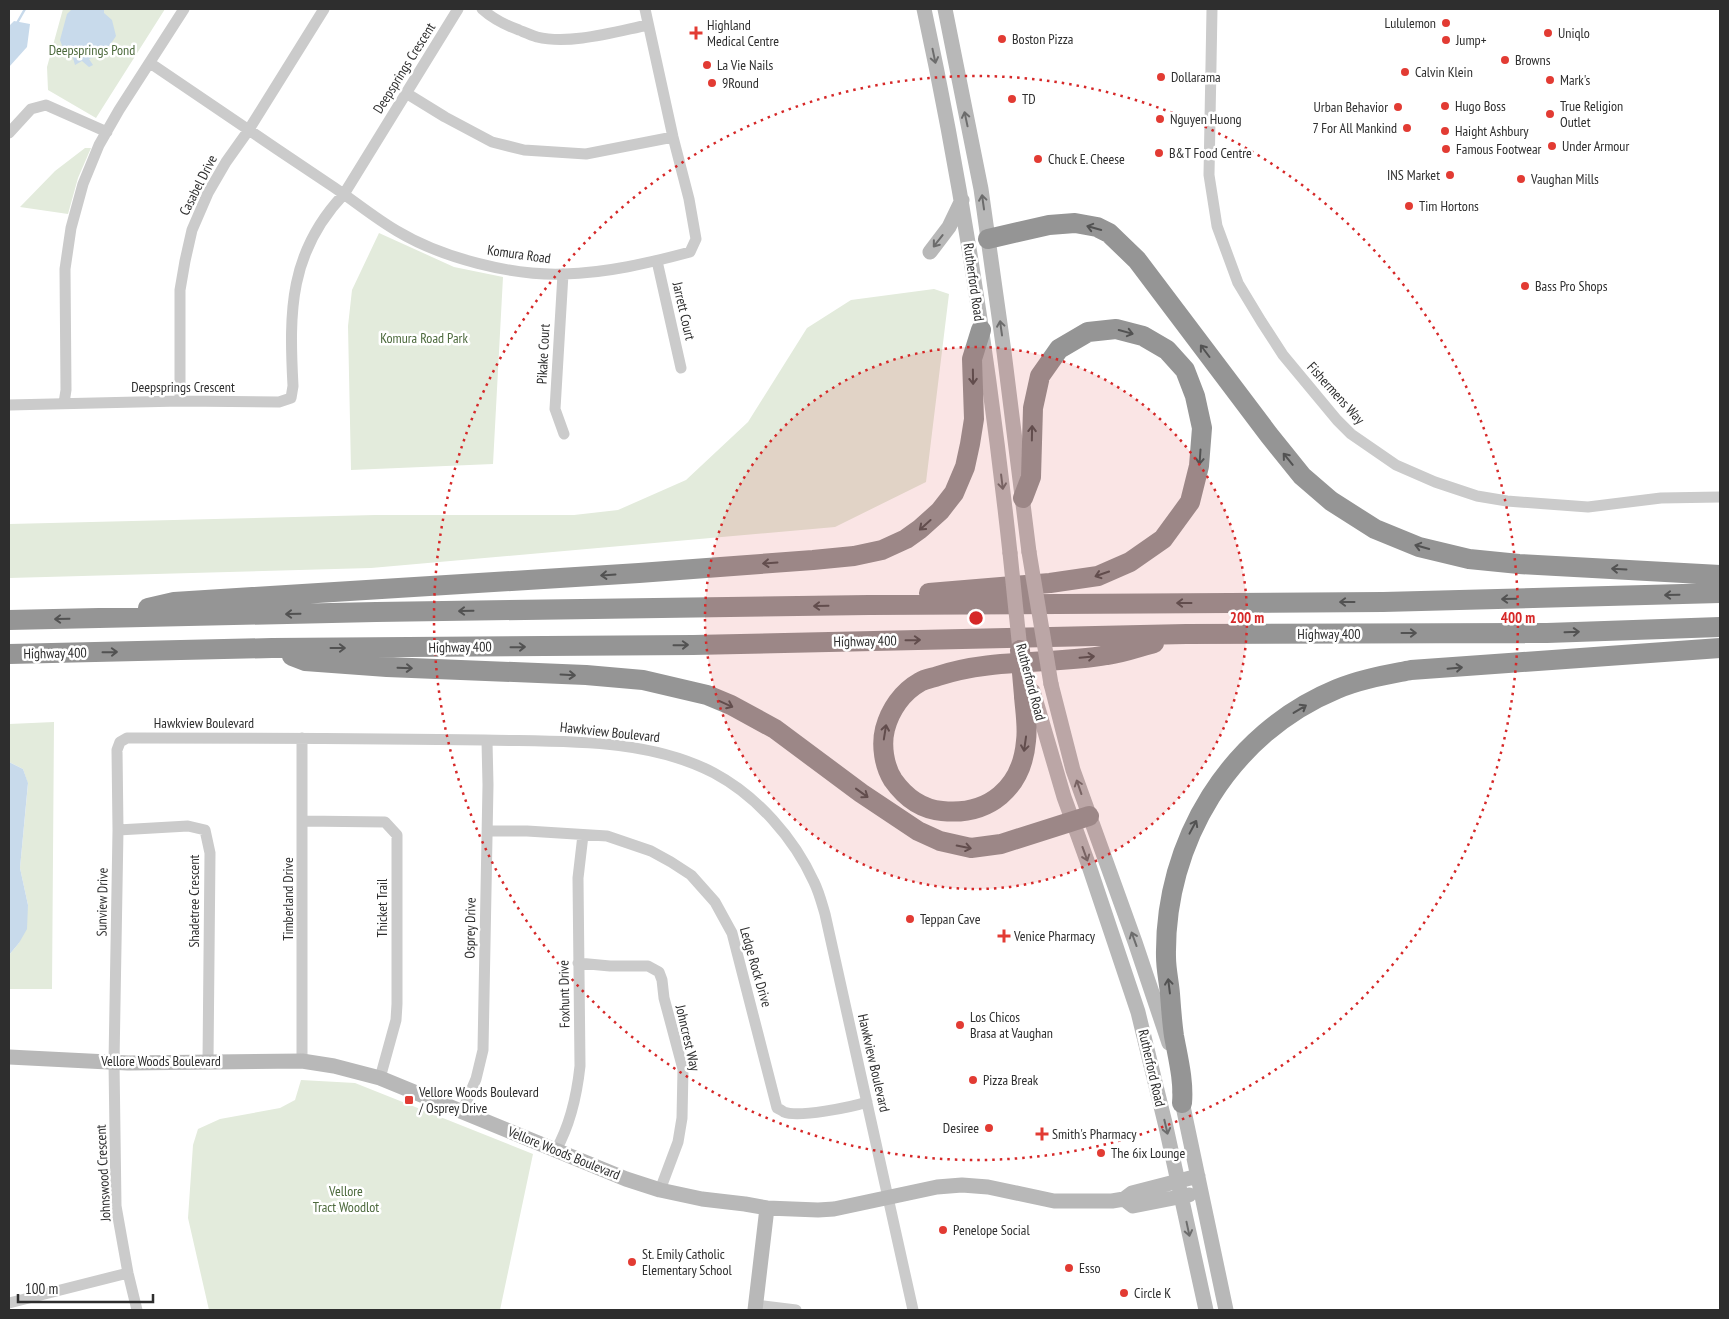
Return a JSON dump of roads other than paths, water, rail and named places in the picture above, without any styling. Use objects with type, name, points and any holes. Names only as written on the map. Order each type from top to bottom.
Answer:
[{"type":"highway","points":[[988,239],[1049,226],[1075,223],[1097,227],[1109,233],[1137,260],[1302,476],[1331,501],[1375,529],[1418,547],[1469,559],[1519,564],[1720,575]]},
{"type":"highway","points":[[870,605],[918,594],[1050,583],[1098,576],[1130,562],[1163,539],[1190,502],[1199,466],[1202,428],[1195,396],[1185,370],[1167,350],[1143,336],[1116,329],[1088,332],[1059,349],[1040,376],[1032,408],[1031,476],[1023,498]]},
{"type":"highway","points":[[111,617],[174,602],[803,561],[854,556],[882,550],[906,539],[920,529],[954,493],[965,467],[970,444],[974,419],[972,359],[982,330]]},
{"type":"highway","points":[[9,620],[870,605],[1383,602],[1720,594]]},
{"type":"highway","name":"Highway 400","points":[[9,654],[272,648],[703,645],[1186,634],[1547,633],[1720,628]]},
{"type":"highway","points":[[1020,650],[1028,693],[1026,740],[1022,765],[1015,779],[992,802],[979,809],[958,813],[938,811],[921,806],[902,793],[890,776],[884,757],[884,735],[888,716],[898,701],[920,682],[955,670],[993,665],[1107,655],[1186,634]]},
{"type":"highway","points":[[272,648],[305,661],[387,667],[586,675],[643,680],[707,695],[731,705],[775,729],[861,793],[918,831],[940,842],[971,848],[1001,844],[1081,819]]},
{"type":"highway","points":[[1182,1103],[1183,1088],[1171,1020],[1166,958],[1167,925],[1176,873],[1189,836],[1205,804],[1228,771],[1256,740],[1286,717],[1317,699],[1338,688],[1369,678],[1411,670],[1720,648]]},
{"type":"main road","name":"Rutherford Road","points":[[924,9],[952,143],[970,249],[991,393],[1020,650]]},
{"type":"main road","name":"Rutherford Road","points":[[945,9],[981,189],[1029,552],[1051,684],[1073,770],[1081,819],[1138,1012],[1206,1310]]},
{"type":"main road","points":[[930,252],[949,227],[962,200]]},
{"type":"main road","points":[[970,249],[988,239]]},
{"type":"main road","name":"Rutherford Road","points":[[1028,693],[1064,797],[1081,819],[1135,942],[1168,1042],[1202,1191],[1226,1310]]},
{"type":"main road","name":"Vellore Woods Boulevard","points":[[9,1057],[114,1062],[302,1061],[334,1066],[380,1078],[626,1179],[660,1190],[702,1199],[767,1208],[834,1209],[937,1187],[962,1184],[988,1187],[1054,1201],[1112,1201],[1124,1199],[1133,1206],[1179,1189],[1198,1176]]},
{"type":"main road","name":"Vellore Woods Boulevard","points":[[1179,1189],[1202,1191]]},
{"type":"main road","points":[[755,1308],[767,1208]]},
{"type":"street","points":[[64,403],[66,390],[65,269],[71,228],[83,184],[99,145],[119,110],[184,9]]},
{"type":"street","name":"Casabel Drive","points":[[180,401],[180,290],[190,238],[208,193],[226,162],[248,131],[324,9]]},
{"type":"street","name":"Deepsprings Crescent","points":[[9,405],[180,401],[280,402],[291,398],[293,386],[292,308],[295,285],[306,249],[329,211],[344,194],[458,9]]},
{"type":"street","points":[[482,9],[488,15],[510,27],[538,37],[565,40],[648,25]]},
{"type":"street","name":"Komura Road","points":[[150,63],[397,232],[438,251],[490,266],[524,272],[562,274],[630,267],[690,252],[696,239],[689,199],[673,137],[645,9]]},
{"type":"street","name":"Fishermens Way","points":[[1212,9],[1209,175],[1217,226],[1238,283],[1260,321],[1283,355],[1351,434],[1396,465],[1435,482],[1484,497],[1508,501],[1588,507],[1661,498],[1720,497]]},
{"type":"street","points":[[406,93],[445,117],[492,142],[524,150],[586,154],[673,137]]},
{"type":"street","points":[[9,133],[31,109],[46,105],[107,132]]},
{"type":"street","name":"Jarrett Court","points":[[657,261],[681,368]]},
{"type":"street","name":"Pikake Court","points":[[562,274],[555,409],[564,434]]},
{"type":"street","name":"Hawkview Boulevard","points":[[120,742],[127,738],[539,740],[649,750],[671,755],[714,774],[752,800],[787,837],[803,861],[815,883],[825,914],[889,1198],[910,1310]]},
{"type":"street","name":"Timberland Drive","points":[[302,738],[302,1061]]},
{"type":"street","name":"Osprey Drive","points":[[462,1112],[476,1079],[483,1050],[487,740]]},
{"type":"street","name":"Sunview Drive","points":[[114,1062],[118,830],[117,750],[120,742]]},
{"type":"street","name":"Thicket Trail","points":[[303,821],[385,822],[397,835],[396,1020],[380,1078]]},
{"type":"street","name":"Shadetree Crescent","points":[[118,830],[188,826],[205,830],[210,853],[208,1061]]},
{"type":"street","name":"Ledge Rock Drive","points":[[487,831],[527,831],[607,836],[651,851],[691,875],[715,902],[732,933],[778,1108],[786,1113],[825,1111],[867,1102]]},
{"type":"street","name":"Foxhunt Drive","points":[[556,1150],[562,1139],[578,1082],[580,1045],[578,878],[583,835]]},
{"type":"street","name":"Johncrest Way","points":[[578,963],[610,966],[648,966],[659,972],[662,980],[664,998],[683,1069],[682,1118],[678,1142],[660,1190]]},
{"type":"street","name":"Johnswood Crescent","points":[[114,1062],[116,1206],[137,1310]]},
{"type":"street","points":[[9,1303],[128,1273]]},
{"type":"street","points":[[755,1308],[796,1310]]},
{"type":"water","points":[[72,9],[104,9],[104,13],[112,20],[116,36],[105,50],[89,59],[93,65],[89,67],[82,61],[75,65],[71,51],[64,51],[60,40],[67,14]]},
{"type":"water","points":[[14,21],[30,24],[27,47],[9,67],[9,26]]},
{"type":"water","points":[[9,762],[23,769],[28,783],[20,868],[28,905],[27,929],[9,955]]},
{"type":"waterway","points":[[17,23],[25,9]]},
{"type":"place","name":"Lululemon","points":[[1446,23]]},
{"type":"place","name":"Highland Medical Centre","points":[[696,33]]},
{"type":"place","name":"Uniqlo","points":[[1548,33]]},
{"type":"place","name":"Boston Pizza","points":[[1002,39]]},
{"type":"place","name":"Jump+","points":[[1446,40]]},
{"type":"place","name":"Browns","points":[[1505,60]]},
{"type":"place","name":"La Vie Nails","points":[[707,65]]},
{"type":"place","name":"Calvin Klein","points":[[1405,72]]},
{"type":"place","name":"Dollarama","points":[[1161,77]]},
{"type":"place","name":"Mark's","points":[[1550,80]]},
{"type":"place","name":"9Round","points":[[712,83]]},
{"type":"place","name":"TD","points":[[1012,99]]},
{"type":"place","name":"Hugo Boss","points":[[1445,106]]},
{"type":"place","name":"Urban Behavior","points":[[1398,107]]},
{"type":"place","name":"True Religion Outlet","points":[[1550,114]]},
{"type":"place","name":"Nguyen Huong","points":[[1160,119]]},
{"type":"place","name":"7 For All Mankind","points":[[1407,128]]},
{"type":"place","name":"Haight Ashbury","points":[[1445,131]]},
{"type":"place","name":"Under Armour","points":[[1552,146]]},
{"type":"place","name":"Famous Footwear","points":[[1446,149]]},
{"type":"place","name":"B&T Food Centre","points":[[1159,153]]},
{"type":"place","name":"Chuck E. Cheese","points":[[1038,159]]},
{"type":"place","name":"INS Market","points":[[1450,175]]},
{"type":"place","name":"Vaughan Mills","points":[[1521,179]]},
{"type":"place","name":"Tim Hortons","points":[[1409,206]]},
{"type":"place","name":"Bass Pro Shops","points":[[1525,286]]},
{"type":"place","name":"Teppan Cave","points":[[910,919]]},
{"type":"place","name":"Venice Pharmacy","points":[[1004,936]]},
{"type":"place","name":"Los Chicos Brasa at Vaughan","points":[[960,1025]]},
{"type":"place","name":"Pizza Break","points":[[973,1080]]},
{"type":"place","name":"Vellore Woods Boulevard / Osprey Drive","points":[[409,1100]]},
{"type":"place","name":"Desiree","points":[[989,1128]]},
{"type":"place","name":"Smith's Pharmacy","points":[[1042,1134]]},
{"type":"place","name":"The 6ix Lounge","points":[[1101,1153]]},
{"type":"place","name":"Penelope Social","points":[[943,1230]]},
{"type":"place","name":"St. Emily Catholic Elementary School","points":[[632,1262]]},
{"type":"place","name":"Esso","points":[[1069,1268]]},
{"type":"place","name":"Circle K","points":[[1124,1293]]},
{"type":"park label","name":"Deepsprings Pond","points":[[92,50]]},
{"type":"park label","name":"Komura Road Park","points":[[424,338]]},
{"type":"park label","name":"Vellore Tract Woodlot","points":[[346,1200]]}]
